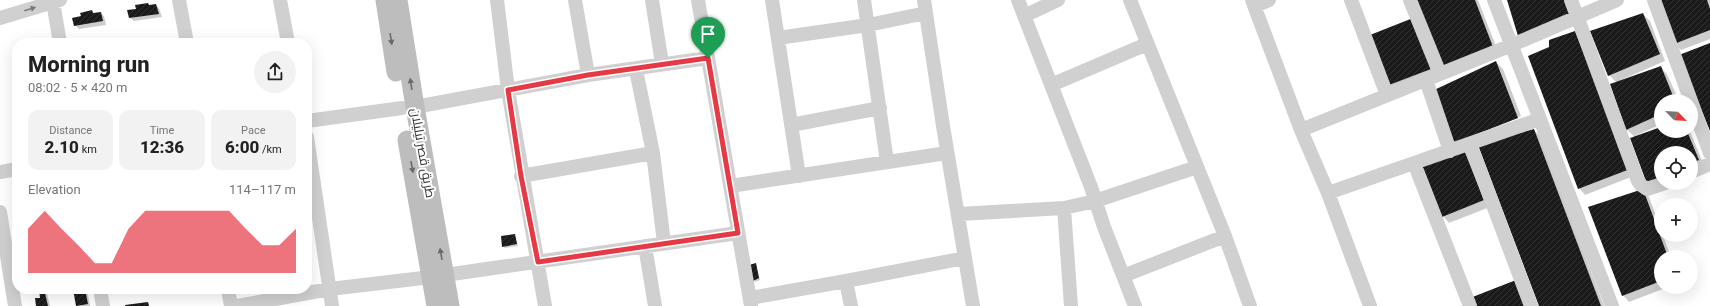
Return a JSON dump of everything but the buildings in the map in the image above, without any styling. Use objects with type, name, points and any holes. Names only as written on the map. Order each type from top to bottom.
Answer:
[{"type":"main road","name":"طريق قصر تيليلان","points":[[385,0],[408,108],[438,276],[450,306]]},
{"type":"main road","name":"طريق قصر تيليلان","points":[[398,0],[408,108]]},
{"type":"main road","name":"طريق قصر تيليلان","points":[[436,306],[438,276]]},
{"type":"street","points":[[179,0],[186,38]]},
{"type":"street","points":[[280,0],[287,38]]},
{"type":"street","points":[[497,0],[508,90],[521,176],[545,306]]},
{"type":"street","points":[[575,0],[588,75]]},
{"type":"street","points":[[652,0],[662,64]]},
{"type":"street","points":[[698,0],[751,302],[846,281],[965,258]]},
{"type":"street","points":[[772,0],[800,176]]},
{"type":"street","points":[[864,0],[887,162]]},
{"type":"street","points":[[1018,0],[1135,306]]},
{"type":"street","points":[[1024,16],[1058,0]]},
{"type":"street","points":[[1130,0],[1225,236],[1250,306]]},
{"type":"street","points":[[1269,0],[1254,3],[1301,130],[1328,193],[1370,306]]},
{"type":"street","points":[[1351,0],[1387,95]]},
{"type":"street","points":[[1410,0],[1440,74]]},
{"type":"street","points":[[1494,0],[1612,306]]},
{"type":"street","points":[[1571,0],[1638,181],[1647,189],[1654,187]]},
{"type":"street","points":[[1301,130],[1512,45],[1616,0]]},
{"type":"street","points":[[1654,0],[1688,94]]},
{"type":"street","points":[[0,18],[56,1],[60,38]]},
{"type":"street","points":[[778,38],[868,25],[925,7],[947,153],[959,214],[973,306]]},
{"type":"street","points":[[1051,85],[1147,44]]},
{"type":"street","points":[[312,121],[408,108],[588,75],[636,70],[662,64],[708,58]]},
{"type":"street","points":[[636,70],[653,153],[664,243]]},
{"type":"street","points":[[1426,80],[1450,151]]},
{"type":"street","points":[[791,125],[880,108]]},
{"type":"street","points":[[1328,193],[1540,119]]},
{"type":"street","points":[[1698,120],[1710,153]]},
{"type":"street","points":[[1470,144],[1531,306]]},
{"type":"street","points":[[521,176],[653,153]]},
{"type":"street","points":[[730,186],[947,153]]},
{"type":"street","points":[[1414,163],[1470,306]]},
{"type":"street","points":[[1698,169],[1710,164]]},
{"type":"street","points":[[959,214],[1064,208],[1095,201],[1197,167]]},
{"type":"street","points":[[0,172],[12,169]]},
{"type":"street","points":[[312,171],[332,306]]},
{"type":"street","points":[[1064,208],[1071,306]]},
{"type":"street","points":[[0,212],[12,282]]},
{"type":"street","points":[[312,292],[438,276],[738,233]]},
{"type":"street","points":[[1123,276],[1225,236]]},
{"type":"street","points":[[646,246],[655,306]]},
{"type":"street","points":[[846,281],[851,306]]},
{"type":"street","points":[[14,294],[16,306]]},
{"type":"street","points":[[101,294],[103,306]]},
{"type":"street","points":[[229,294],[231,306]]},
{"type":"street","points":[[237,306],[303,294]]},
{"type":"route","points":[[708,58],[738,233],[538,262],[521,176],[508,90],[588,75],[636,70],[662,64],[708,58]]}]
